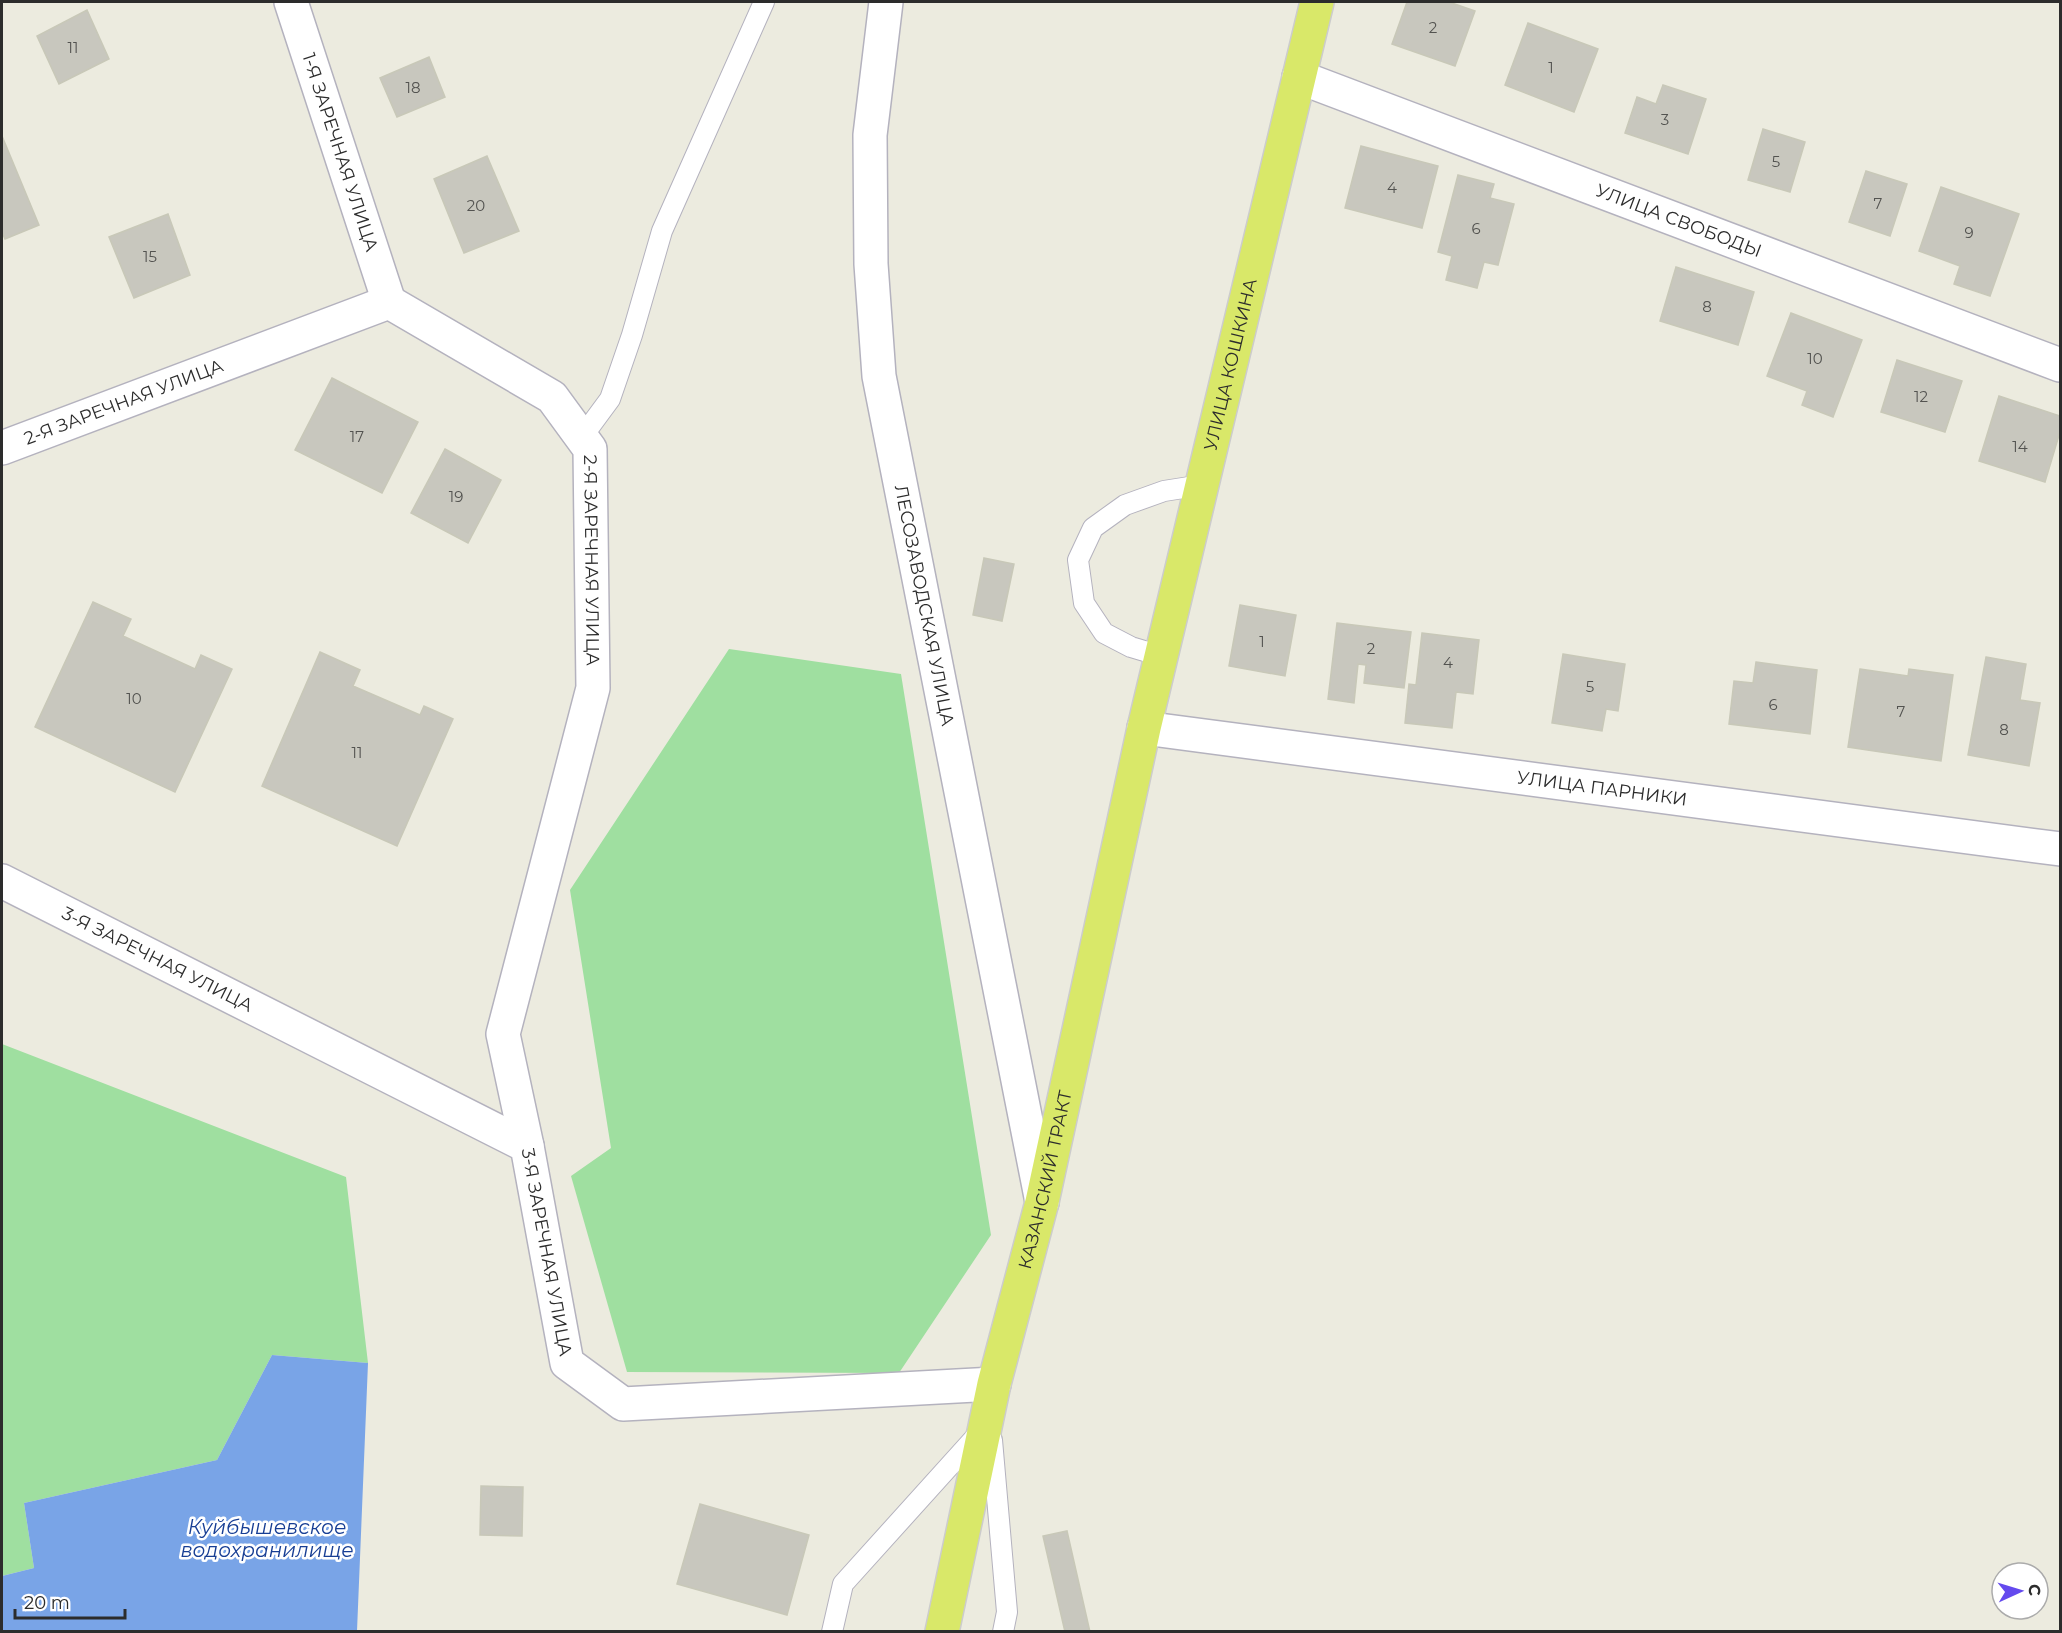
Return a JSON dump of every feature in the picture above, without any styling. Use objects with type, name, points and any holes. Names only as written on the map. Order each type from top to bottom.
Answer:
[{"type":"main road","name":"УЛИЦА КОШКИНА","points":[[1144,728],[1317,2]]},
{"type":"main road","name":"КАЗАНСКИЙ ТРАКТ","points":[[942,1632],[989,1406],[1042,1202],[1144,728]]},
{"type":"street","name":"1-Я ЗАРЕЧНАЯ УЛИЦА","points":[[291,2],[389,302]]},
{"type":"street","name":"ЛЕСОЗАВОДСКАЯ УЛИЦА","points":[[886,2],[870,135],[872,264],[879,376],[1042,1202]]},
{"type":"street","name":"УЛИЦА СВОБОДЫ","points":[[1299,77],[2061,365]]},
{"type":"street","name":"2-Я ЗАРЕЧНАЯ УЛИЦА","points":[[2,448],[389,302],[552,397],[590,449],[593,688],[503,1034],[527,1146]]},
{"type":"street","name":"УЛИЦА ПАРНИКИ","points":[[1144,728],[2061,849]]},
{"type":"street","name":"3-Я ЗАРЕЧНАЯ УЛИЦА","points":[[2,881],[527,1146],[567,1363],[623,1404],[989,1406]]},
{"type":"lane","points":[[582,437],[610,399],[632,335],[662,231],[764,2]]},
{"type":"lane","points":[[1161,656],[1131,647],[1104,633],[1084,603],[1078,560],[1093,528],[1125,505],[1164,491],[1202,485]]},
{"type":"lane","points":[[832,1632],[843,1584],[989,1406]]},
{"type":"lane","points":[[989,1406],[1007,1612],[1003,1632]]},
{"type":"green space","points":[[729,649],[901,674],[991,1235],[899,1373],[627,1372],[571,1176],[611,1148],[570,890]]},
{"type":"green space","points":[[2,1044],[346,1177],[368,1363],[272,1355],[217,1460],[24,1503],[34,1568],[2,1576]]},
{"type":"water","name":"Куйбышевское водохранилище","points":[[272,1355],[368,1363],[357,1631],[2,1631],[2,1576],[34,1568],[24,1503],[217,1460]]},
{"type":"building","points":[[1407,2],[1449,2],[1475,11],[1455,66],[1392,44]]},
{"type":"building","points":[[87,10],[109,59],[59,84],[37,36]]},
{"type":"building","points":[[1528,23],[1598,49],[1574,112],[1505,85]]},
{"type":"building","points":[[429,57],[445,97],[397,117],[380,78]]},
{"type":"building","points":[[1663,85],[1706,99],[1688,154],[1625,133],[1637,97],[1656,104]]},
{"type":"building","points":[[1763,129],[1805,142],[1790,192],[1748,180]]},
{"type":"building","points":[[2,136],[39,225],[5,239],[2,232]]},
{"type":"building","points":[[1361,146],[1438,166],[1422,228],[1345,208]]},
{"type":"building","points":[[487,156],[519,231],[464,253],[434,179]]},
{"type":"building","points":[[1866,171],[1907,184],[1890,236],[1849,222]]},
{"type":"building","points":[[1458,175],[1494,184],[1490,198],[1514,204],[1498,265],[1484,262],[1477,288],[1446,280],[1452,256],[1438,252]]},
{"type":"building","points":[[1941,187],[2019,214],[1990,296],[1954,284],[1960,266],[1919,251]]},
{"type":"building","points":[[168,214],[190,275],[134,298],[109,237]]},
{"type":"building","points":[[1676,267],[1754,292],[1738,345],[1660,321]]},
{"type":"building","points":[[1791,313],[1862,340],[1833,417],[1802,405],[1807,391],[1767,376]]},
{"type":"building","points":[[1897,360],[1962,381],[1945,432],[1881,412]]},
{"type":"building","points":[[332,378],[418,422],[382,493],[295,450]]},
{"type":"building","points":[[1999,396],[2060,416],[2060,432],[2045,482],[1979,461]]},
{"type":"building","points":[[445,449],[501,480],[468,543],[411,513]]},
{"type":"building","points":[[984,558],[1014,564],[1002,621],[973,615]]},
{"type":"building","points":[[93,602],[131,619],[123,636],[195,669],[201,655],[232,669],[175,792],[35,727]]},
{"type":"building","points":[[1240,605],[1296,615],[1285,676],[1229,666]]},
{"type":"building","points":[[1337,623],[1411,632],[1404,688],[1364,683],[1366,665],[1358,664],[1354,703],[1328,699]]},
{"type":"building","points":[[1422,633],[1479,640],[1473,694],[1456,692],[1452,728],[1405,723],[1409,684],[1416,685]]},
{"type":"building","points":[[320,652],[360,670],[353,686],[420,715],[424,706],[453,719],[397,846],[262,786]]},
{"type":"building","points":[[1563,654],[1625,664],[1618,711],[1606,709],[1602,731],[1552,723]]},
{"type":"building","points":[[1986,657],[2026,664],[2020,700],[2040,703],[2029,766],[1968,755]]},
{"type":"building","points":[[1756,662],[1817,670],[1810,734],[1729,724],[1734,681],[1753,683]]},
{"type":"building","points":[[1860,669],[1908,676],[1909,669],[1953,675],[1941,761],[1848,747]]},
{"type":"building","points":[[481,1486],[523,1487],[522,1536],[480,1535]]},
{"type":"building","points":[[700,1504],[809,1535],[787,1615],[677,1584]]},
{"type":"building","points":[[1067,1531],[1090,1632],[1065,1632],[1043,1536]]}]
